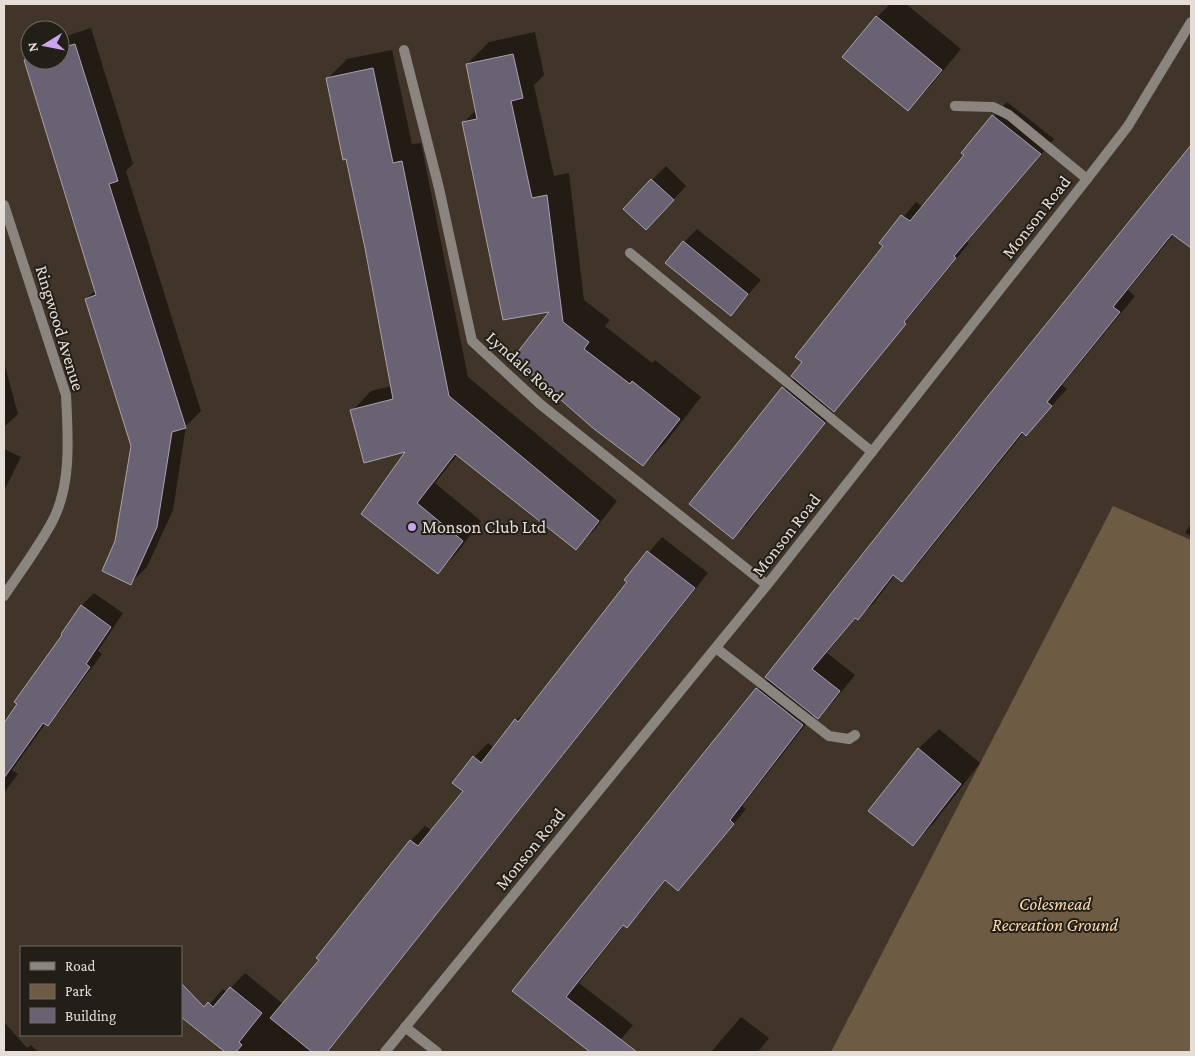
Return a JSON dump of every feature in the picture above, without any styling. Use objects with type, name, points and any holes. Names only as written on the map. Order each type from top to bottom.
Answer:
[{"type":"street","name":"Monson Road","points":[[385,1052],[767,585],[1087,179],[1128,126],[1191,22]]},
{"type":"street","name":"Lyndale Road","points":[[404,50],[439,188],[472,341],[540,404],[767,585]]},
{"type":"street","points":[[955,106],[993,107],[1008,114],[1087,179]]},
{"type":"street","name":"Ringwood Avenue","points":[[4,205],[66,395],[68,427],[63,490],[52,521],[4,596]]},
{"type":"street","points":[[630,253],[872,452]]},
{"type":"street","points":[[716,648],[829,736],[849,739],[855,736]]},
{"type":"street","points":[[405,1027],[437,1052]]},
{"type":"green space","name":"Colesmead Recreation Ground","points":[[1113,506],[1191,540],[1191,1052],[831,1052]]},
{"type":"building","points":[[876,16],[942,70],[908,111],[842,57]]},
{"type":"building","points":[[75,44],[118,181],[109,184],[186,428],[172,432],[157,527],[131,585],[102,571],[115,541],[131,446],[85,299],[96,295],[27,70],[70,70],[70,45]]},
{"type":"building","points":[[513,54],[523,98],[511,101],[532,198],[547,195],[563,322],[589,342],[584,349],[630,384],[632,381],[680,419],[643,466],[594,429],[513,358],[549,312],[503,320],[462,122],[477,119],[466,64]]},
{"type":"building","points":[[373,68],[393,163],[402,161],[449,396],[599,521],[576,550],[455,454],[417,503],[463,541],[438,574],[361,514],[405,452],[364,463],[350,410],[393,399],[365,248],[346,159],[343,160],[326,78]]},
{"type":"building","points":[[992,115],[1041,154],[954,256],[956,258],[904,322],[906,324],[834,412],[791,376],[802,362],[795,357],[883,246],[879,243],[901,215],[910,221],[964,155],[961,153]]},
{"type":"building","points":[[1191,145],[1191,248],[1172,234],[1113,307],[1120,312],[1047,402],[1052,406],[1026,436],[1022,432],[902,582],[893,575],[858,620],[855,618],[812,669],[840,691],[818,719],[765,677],[984,401]]},
{"type":"building","points":[[651,179],[674,200],[646,230],[623,209]]},
{"type":"building","points":[[683,241],[748,294],[731,316],[665,263]]},
{"type":"building","points":[[782,387],[825,423],[733,539],[689,504]]},
{"type":"building","points":[[647,551],[695,588],[327,1052],[312,1052],[270,1018],[319,960],[316,958],[410,840],[418,846],[463,791],[452,783],[473,756],[481,763],[515,719],[518,722],[627,582],[624,580]]},
{"type":"building","points":[[81,605],[111,627],[86,664],[90,667],[48,726],[43,723],[4,778],[4,723],[17,704],[14,702]]},
{"type":"building","points":[[756,688],[803,725],[730,820],[734,824],[678,891],[665,880],[627,928],[623,925],[566,997],[637,1052],[590,1052],[512,991]]},
{"type":"building","points":[[918,748],[961,784],[913,846],[868,811]]},
{"type":"building","points":[[182,984],[204,1007],[208,1002],[213,1007],[230,987],[262,1013],[239,1042],[242,1045],[236,1052],[225,1052],[182,1018]]},
{"type":"place","name":"Monson Club Ltd","points":[[412,527]]}]
